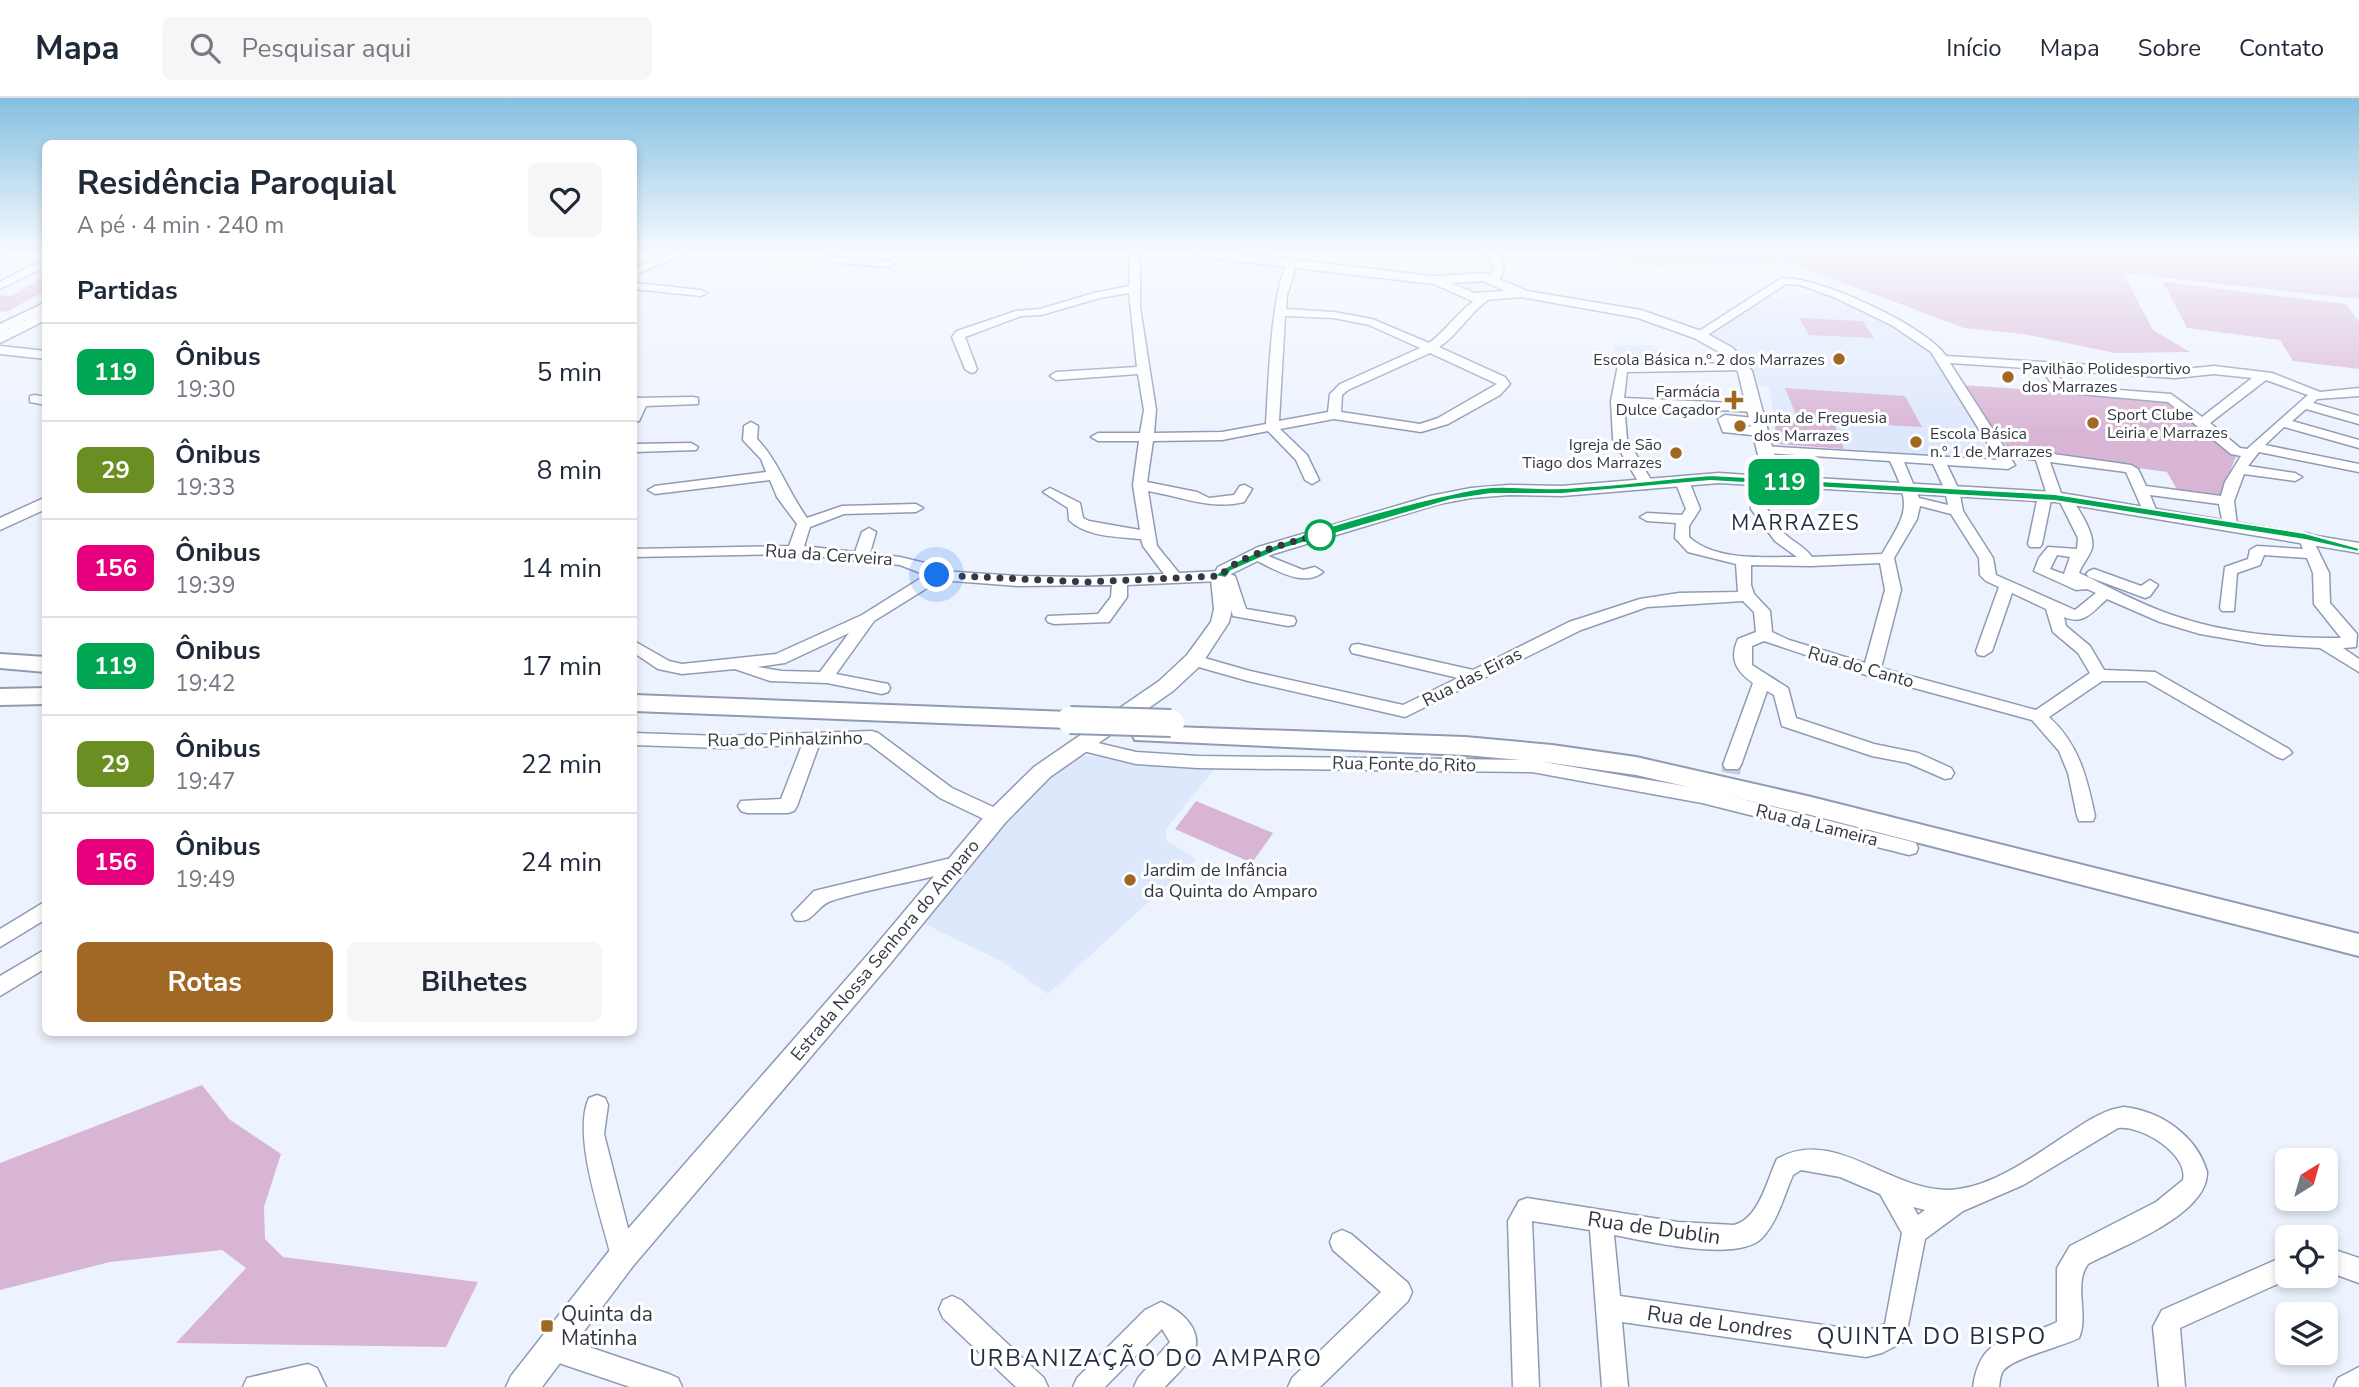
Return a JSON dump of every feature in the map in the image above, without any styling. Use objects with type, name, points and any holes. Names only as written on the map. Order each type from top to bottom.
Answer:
[{"type":"highway","points":[[0,661],[42,665]]},
{"type":"highway","points":[[0,687],[42,685]]},
{"type":"highway","points":[[0,696],[42,694]]},
{"type":"highway","points":[[637,703],[1060,725],[1144,734],[1465,746],[1552,754],[1636,766],[1807,804],[2359,945]]},
{"type":"highway","points":[[637,713],[1060,725],[1171,723],[1461,735],[1528,741],[1637,756],[1735,777],[2359,934]]},
{"type":"main road","points":[[1641,313],[1699,335],[1728,351],[1744,369],[1773,481]]},
{"type":"main road","points":[[1,336],[42,315]]},
{"type":"main road","points":[[1221,576],[1227,569],[1256,555],[1450,497],[1491,491],[1562,491],[1710,478],[1773,481],[1913,495],[1952,490],[2055,498],[2358,546]]},
{"type":"main road","points":[[0,516],[42,496]]},
{"type":"main road","points":[[0,525],[42,504]]},
{"type":"main road","name":"Estrada Nossa Senhora do Amparo","points":[[522,1387],[541,1365],[550,1347],[623,1256],[1029,782],[1166,686],[1194,660],[1220,622],[1223,609],[1221,576]]},
{"type":"main road","name":"Estrada Nossa Senhora do Amparo","points":[[509,1387],[534,1359],[550,1347]]},
{"type":"street","points":[[971,369],[958,337],[1020,313]]},
{"type":"street","points":[[1137,313],[1150,410],[1139,485],[1150,546],[1173,576]]},
{"type":"street","points":[[1280,313],[1272,428],[1302,458],[1312,480]]},
{"type":"street","points":[[1098,437],[1222,436],[1334,415],[1408,428],[1430,427],[1496,392],[1504,384],[1502,380],[1430,347],[1359,319],[1311,313]]},
{"type":"street","points":[[1334,415],[1336,394],[1344,387],[1448,336],[1456,313]]},
{"type":"street","points":[[1699,335],[1732,313]]},
{"type":"street","points":[[1875,313],[1931,346],[1943,359],[2005,458]]},
{"type":"street","points":[[1,336],[42,315]]},
{"type":"street","points":[[1,336],[42,353]]},
{"type":"street","points":[[1943,359],[2175,374],[2214,370],[2273,377],[2359,420]]},
{"type":"street","points":[[2044,365],[2062,389],[2171,398],[2236,451],[2254,451],[2359,468]]},
{"type":"street","points":[[1647,485],[1620,439],[1617,401],[1622,372],[1744,369]]},
{"type":"street","points":[[1056,376],[1145,370]]},
{"type":"street","points":[[2202,423],[2263,376]]},
{"type":"street","points":[[2230,525],[2226,501],[2240,469],[2282,422],[2311,397],[2359,392]]},
{"type":"street","points":[[637,402],[693,401]]},
{"type":"street","points":[[1617,401],[1758,421]]},
{"type":"street","points":[[2282,422],[2359,444]]},
{"type":"street","points":[[751,426],[750,440],[767,458],[784,497],[804,524]]},
{"type":"street","points":[[637,448],[691,447]]},
{"type":"street","points":[[1766,449],[1938,460],[2042,457],[2131,469],[2150,512]]},
{"type":"street","points":[[1872,671],[1893,590],[1887,558],[1912,517],[1913,495],[1895,457]]},
{"type":"street","points":[[2042,457],[2055,498],[2085,538],[2084,551],[2071,575],[2104,593]]},
{"type":"street","points":[[1938,460],[1952,490],[1956,511],[1986,558],[1988,575],[2077,617],[2104,593]]},
{"type":"street","points":[[2240,469],[2295,477]]},
{"type":"street","points":[[655,490],[774,475]]},
{"type":"street","points":[[1682,481],[1693,509],[1685,519],[1681,531],[1687,545]]},
{"type":"street","points":[[1139,485],[1192,495],[1207,502],[1239,499],[1245,489]]},
{"type":"street","points":[[2141,490],[2226,501]]},
{"type":"street","points":[[1050,492],[1075,506],[1076,520],[1080,523],[1092,528],[1148,535]]},
{"type":"street","points":[[1913,495],[1956,511]]},
{"type":"street","points":[[2035,544],[2055,498]]},
{"type":"street","points":[[1756,506],[1770,520],[1778,534],[1799,548],[1807,561]]},
{"type":"street","points":[[804,524],[842,510],[916,508]]},
{"type":"street","points":[[1647,517],[1685,519]]},
{"type":"street","points":[[795,550],[804,524]]},
{"type":"street","points":[[861,557],[869,532]]},
{"type":"street","points":[[2150,585],[2145,593],[2053,550],[2046,558],[2042,571],[2177,623],[2221,634],[2350,643],[2355,637],[2322,604],[2321,573],[2305,537]]},
{"type":"street","points":[[1671,545],[1687,545],[1707,555],[1744,561],[1887,558]]},
{"type":"street","name":"Rua da Cerveira","points":[[637,553],[795,550],[900,561],[924,567],[937,575],[1018,581],[1221,576]]},
{"type":"street","points":[[2228,608],[2230,570],[2255,562],[2257,550],[2312,555]]},
{"type":"street","points":[[1256,555],[1302,575],[1315,572]]},
{"type":"street","points":[[1744,561],[1743,585],[1747,596],[1762,611],[1764,635],[1744,643],[1741,660],[1751,673],[1782,692],[1788,722],[1872,750],[1912,757],[1945,773]]},
{"type":"street","points":[[637,648],[664,665],[682,669],[779,659],[831,627],[868,618],[937,575]]},
{"type":"street","points":[[1221,576],[1230,579],[1239,613],[1288,621]]},
{"type":"street","points":[[1054,620],[1103,619],[1119,597],[1120,580]]},
{"type":"street","points":[[1984,651],[2007,586]]},
{"type":"street","name":"Rua das Eiras","points":[[1194,660],[1248,676],[1405,711],[1575,626],[1645,603],[1679,598],[1747,596]]},
{"type":"street","points":[[2053,607],[2059,628],[2084,650],[2099,675]]},
{"type":"street","points":[[824,677],[868,618]]},
{"type":"street","name":"Rua do Canto","points":[[1764,635],[1783,644],[1872,671],[2038,716]]},
{"type":"street","points":[[2324,643],[2359,667]]},
{"type":"street","points":[[1358,649],[1475,676]]},
{"type":"street","points":[[739,664],[750,672],[771,676],[824,677],[882,688]]},
{"type":"street","points":[[2086,816],[2078,772],[2068,747],[2038,716],[2099,675],[2149,676],[2283,753]]},
{"type":"street","points":[[1732,765],[1762,681]]},
{"type":"street","name":"Rua do Pinhalzinho","points":[[637,739],[721,742],[873,737],[946,793],[997,817]]},
{"type":"street","points":[[747,806],[788,806],[813,738]]},
{"type":"street","name":"Rua Fonte do Rito","points":[[1081,745],[1136,758],[1198,762],[1532,766],[1605,777],[1726,802]]},
{"type":"street","name":"Rua da Lameira","points":[[1726,802],[1909,848]]},
{"type":"street","points":[[802,914],[821,896],[947,866],[955,867]]},
{"type":"street","points":[[0,939],[42,912]]},
{"type":"street","points":[[0,987],[42,960]]},
{"type":"street","points":[[597,1105],[593,1134],[623,1256]]},
{"type":"street","name":"Rua de Dublin","points":[[1526,1387],[1521,1215],[1527,1209],[1728,1239],[1751,1233],[1765,1213],[1784,1167],[1802,1158],[1823,1162],[1929,1200],[1957,1201],[2044,1163],[2097,1128],[2119,1118],[2140,1121],[2164,1133],[2177,1143],[2193,1166],[2196,1175],[2194,1185],[2176,1204],[2079,1255],[2069,1268],[2070,1329],[2060,1335],[2006,1351],[1992,1360],[1986,1372],[1986,1387]]},
{"type":"street","points":[[1888,1185],[1914,1232],[1957,1201]]},
{"type":"street","points":[[1601,1222],[1615,1387]]},
{"type":"street","name":"Rua de Londres","points":[[1608,1307],[1866,1344],[1882,1340],[1896,1332],[1914,1232]]},
{"type":"street","points":[[1301,1387],[1399,1292],[1342,1242]]},
{"type":"street","points":[[2338,1261],[2359,1271]]},
{"type":"street","points":[[2172,1387],[2166,1327],[2171,1319],[2275,1272]]},
{"type":"street","points":[[952,1309],[1035,1387]]},
{"type":"street","points":[[1086,1387],[1161,1315],[1168,1317],[1185,1340],[1182,1348],[1147,1387]]},
{"type":"street","points":[[550,1347],[669,1387]]},
{"type":"street","points":[[256,1387],[308,1377],[313,1387]]},
{"type":"street","points":[[2347,1387],[2359,1380]]},
{"type":"shaded area","name":"Escola Básica n.º 2 dos Marrazes","points":[[1742,313],[1869,313],[1926,346],[1999,457],[1992,459],[1844,449],[1835,425],[1775,421],[1769,387],[1759,386],[1739,353],[1710,335]]},
{"type":"shaded area","points":[[1925,313],[2144,313],[2153,330],[2190,352],[2115,353],[2024,334],[1964,328]]},
{"type":"shaded area","points":[[2179,313],[2353,313],[2359,322],[2359,369],[2293,361],[2280,340],[2187,328]]},
{"type":"shaded area","points":[[1799,318],[1863,321],[1874,338],[1809,335]]},
{"type":"shaded area","points":[[1653,345],[1665,365],[1622,365],[1612,346]]},
{"type":"shaded area","name":"Sport Clube Leiria e Marrazes","points":[[1962,385],[2168,399],[2237,454],[2219,498],[2179,493],[2167,472],[2010,451]]},
{"type":"shaded area","points":[[1785,388],[1905,396],[1922,427],[1798,420]]},
{"type":"shaded area","points":[[1775,421],[1835,425],[1844,449],[1776,444]]},
{"type":"shaded area","points":[[1077,755],[1216,767],[1166,829],[1166,840],[1196,859],[1048,994],[1003,962],[920,922],[1032,789]]},
{"type":"shaded area","points":[[1196,801],[1273,833],[1252,863],[1175,829]]},
{"type":"shaded area","points":[[202,1085],[229,1119],[281,1154],[264,1207],[265,1239],[283,1257],[478,1282],[446,1347],[176,1343],[246,1268],[222,1250],[110,1262],[0,1290],[0,1163]]},
{"type":"tunnel","points":[[1726,802],[1732,765]]},
{"type":"bus line","name":"119","points":[[1221,576],[1227,569],[1275,547],[1450,497],[1491,491],[1613,488],[1710,478],[1893,489],[1998,492],[2055,498],[2359,548]]},
{"type":"place","name":"Escola Básica n.º 2 dos Marrazes","points":[[1839,359]]},
{"type":"place","name":"Pavilhão Polidesportivo dos Marrazes","points":[[2008,377]]},
{"type":"place","name":"Farmácia Dulce Caçador","points":[[1734,400]]},
{"type":"place","name":"Sport Clube Leiria e Marrazes","points":[[2093,423]]},
{"type":"place","name":"Junta de Freguesia dos Marrazes","points":[[1740,426]]},
{"type":"place","name":"Escola Básica n.º 1 de Marrazes","points":[[1916,442]]},
{"type":"place","name":"Igreja de São Tiago dos Marrazes","points":[[1676,453]]},
{"type":"place","name":"Jardim de Infância da Quinta do Amparo","points":[[1130,880]]},
{"type":"place","name":"Quinta da Matinha","points":[[547,1326]]},
{"type":"district","name":"MARRAZES","points":[[1796,523]]},
{"type":"district","name":"QUINTA DO BISPO","points":[[1932,1336]]},
{"type":"district","name":"URBANIZAÇÃO DO AMPARO","points":[[1146,1358]]},
{"type":"route","points":[[937,575],[1018,581],[1086,582],[1173,576],[1221,576],[1227,569],[1264,551],[1320,535]]}]
